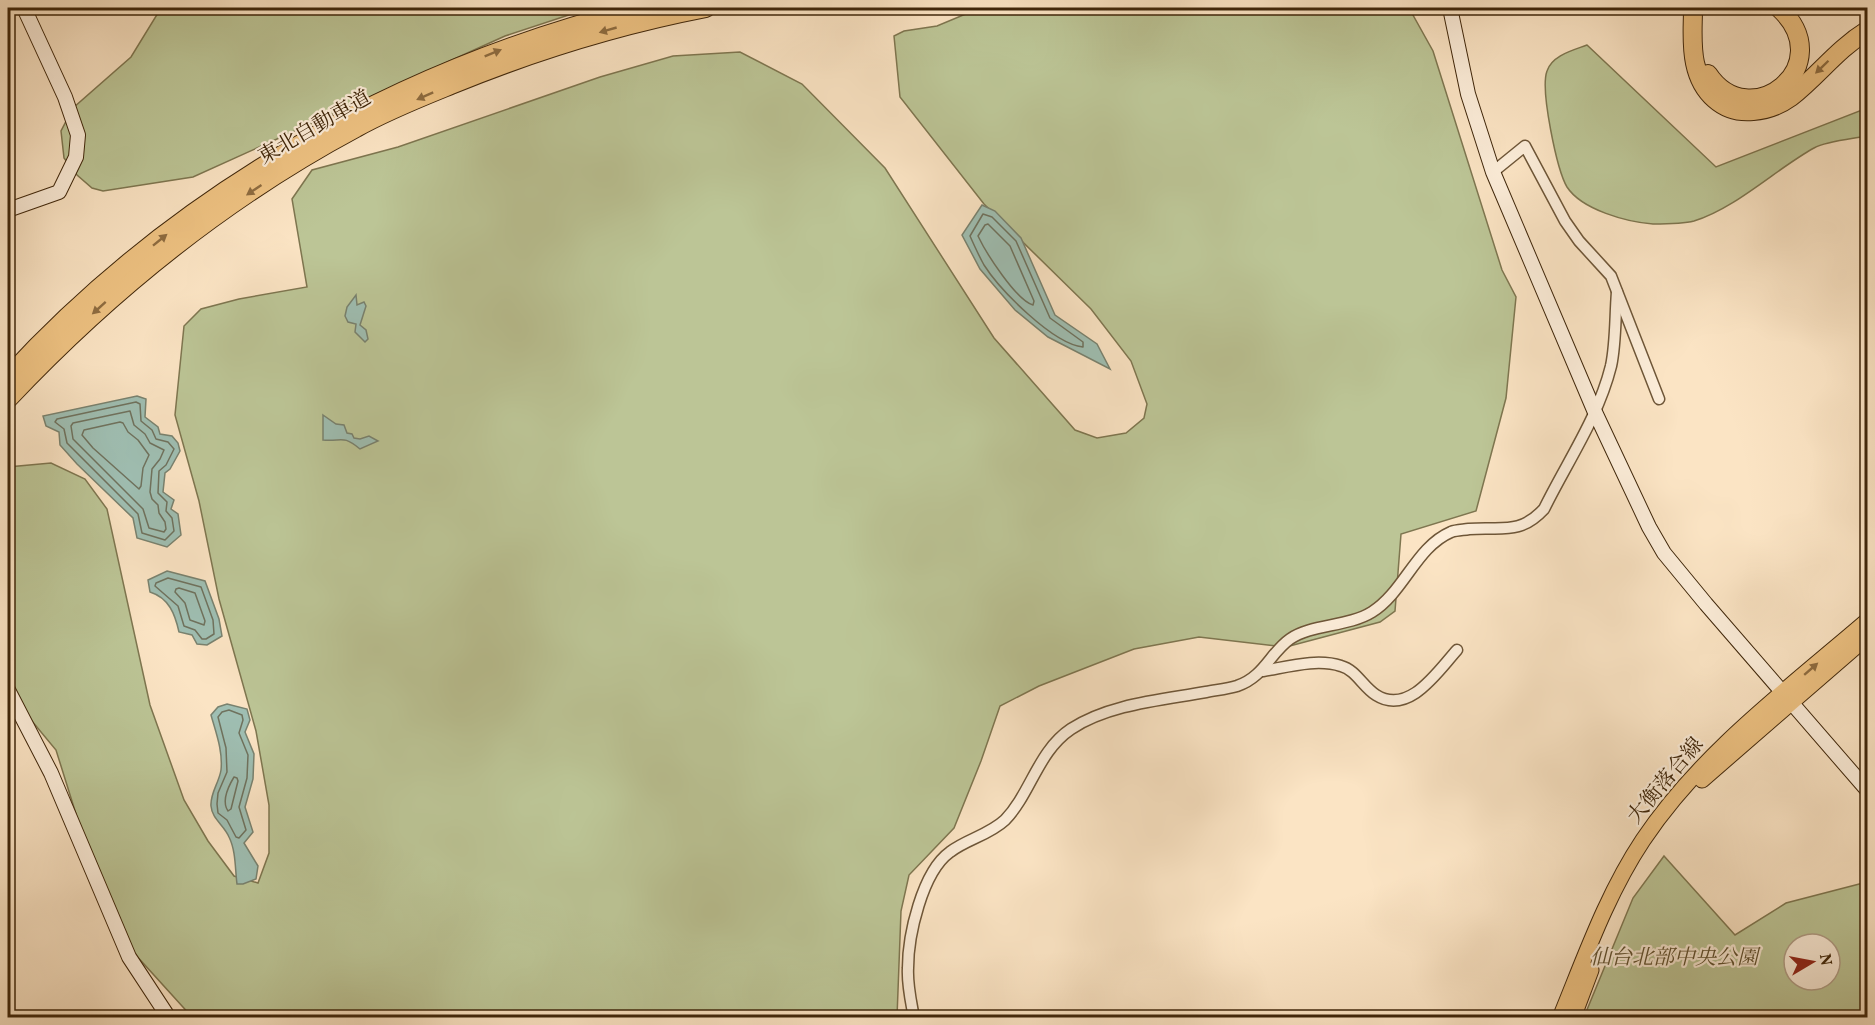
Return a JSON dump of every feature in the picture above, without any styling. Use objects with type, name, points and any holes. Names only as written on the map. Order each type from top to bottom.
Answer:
[{"type":"highway","name":"東北自動車道","points":[[8,377],[66,320],[124,268],[210,202],[292,148],[352,114],[422,81],[559,30],[639,8]]},
{"type":"highway","name":"東北自動車道","points":[[8,399],[76,330],[140,272],[256,188],[299,160],[358,127],[428,94],[507,62],[623,26],[706,8]]},
{"type":"highway","points":[[1693,8],[1692,36],[1695,64],[1704,85],[1715,101],[1731,110],[1761,110],[1776,106],[1790,97],[1847,43],[1868,30]]},
{"type":"highway","points":[[1701,8],[1701,50],[1708,74],[1714,84],[1723,91],[1745,98],[1776,92],[1790,80],[1798,62],[1800,53],[1798,35],[1788,16],[1779,8]]},
{"type":"main road","name":"大衡落合線","points":[[1573,1017],[1624,890],[1652,844],[1679,807],[1708,774],[1868,620]]},
{"type":"main road","name":"大衡落合線","points":[[1560,1017],[1615,887],[1643,840],[1701,766],[1868,636]]},
{"type":"street","points":[[8,210],[59,192],[76,157],[78,135],[65,97],[24,8]]},
{"type":"street","points":[[1450,8],[1468,94],[1493,172],[1594,410],[1649,526],[1664,553],[1868,791]]},
{"type":"street","points":[[1493,172],[1525,146],[1565,221],[1611,276],[1659,399]]},
{"type":"street","points":[[1263,671],[1280,647],[1292,637],[1307,631],[1342,624],[1372,612],[1384,602],[1427,550],[1452,531],[1497,530],[1522,526],[1544,509],[1589,426],[1611,364],[1617,292]]},
{"type":"street","points":[[914,1017],[908,984],[910,939],[930,879],[949,852],[994,829],[1006,819],[1056,742],[1070,730],[1123,708],[1237,686],[1263,671],[1315,663],[1342,666],[1358,677],[1376,695],[1401,700],[1415,696],[1457,650]]},
{"type":"street","points":[[8,690],[51,773],[129,957],[169,1017]]},
{"type":"green space","points":[[161,8],[590,8],[505,36],[193,177],[103,191],[92,188],[77,175],[64,158],[61,131],[73,108],[131,57]]},
{"type":"green space","points":[[980,8],[1409,8],[1433,51],[1502,270],[1516,297],[1506,398],[1476,511],[1401,534],[1395,611],[1380,622],[1286,647],[1199,637],[1134,649],[1039,686],[1000,706],[954,828],[909,875],[901,911],[897,1017],[192,1017],[114,931],[87,860],[76,814],[56,750],[17,703],[8,685],[8,467],[51,463],[85,479],[107,509],[150,705],[184,800],[208,841],[234,876],[258,883],[269,853],[269,805],[256,731],[219,599],[199,501],[175,415],[184,326],[201,309],[239,299],[307,287],[292,199],[312,170],[398,147],[600,77],[673,56],[740,52],[802,84],[885,168],[994,338],[1075,430],[1097,438],[1126,433],[1144,418],[1147,404],[1131,361],[1091,309],[984,204],[900,97],[894,36],[904,31],[937,26]]},
{"type":"green space","points":[[1587,45],[1716,167],[1867,108],[1867,136],[1814,148],[1740,198],[1694,221],[1653,224],[1618,217],[1583,202],[1567,187],[1551,130],[1545,81],[1547,71],[1558,57]]},
{"type":"green space","name":"仙台北部中央公園","points":[[1664,856],[1735,935],[1786,903],[1867,882],[1867,1017],[1584,1017],[1633,898]]},
{"type":"water","points":[[982,205],[995,211],[1021,238],[1055,315],[1097,344],[1110,369],[1048,337],[1015,310],[980,269],[962,235]]},
{"type":"water","points":[[356,295],[357,305],[364,302],[366,306],[360,325],[366,330],[368,339],[365,342],[355,332],[356,324],[348,322],[345,316],[347,307]]},
{"type":"water","points":[[137,396],[146,399],[145,417],[158,427],[160,434],[172,436],[178,443],[180,451],[170,469],[165,473],[163,492],[174,500],[171,509],[178,514],[181,535],[167,547],[137,538],[133,518],[60,445],[59,432],[46,426],[43,416]]},
{"type":"water","points":[[323,415],[336,424],[344,425],[347,433],[352,434],[354,438],[369,436],[378,441],[360,449],[345,440],[323,440]]},
{"type":"water","points":[[167,571],[205,581],[219,619],[222,636],[207,645],[197,644],[192,635],[179,632],[170,607],[162,598],[150,592],[148,580]]},
{"type":"water","points":[[227,704],[247,709],[250,720],[245,732],[254,754],[253,779],[245,807],[253,832],[244,843],[258,866],[256,879],[243,884],[237,884],[231,842],[211,806],[221,770],[221,756],[211,715],[218,707]]},
{"type":"tunnel","points":[[921,8],[921,14]]}]
